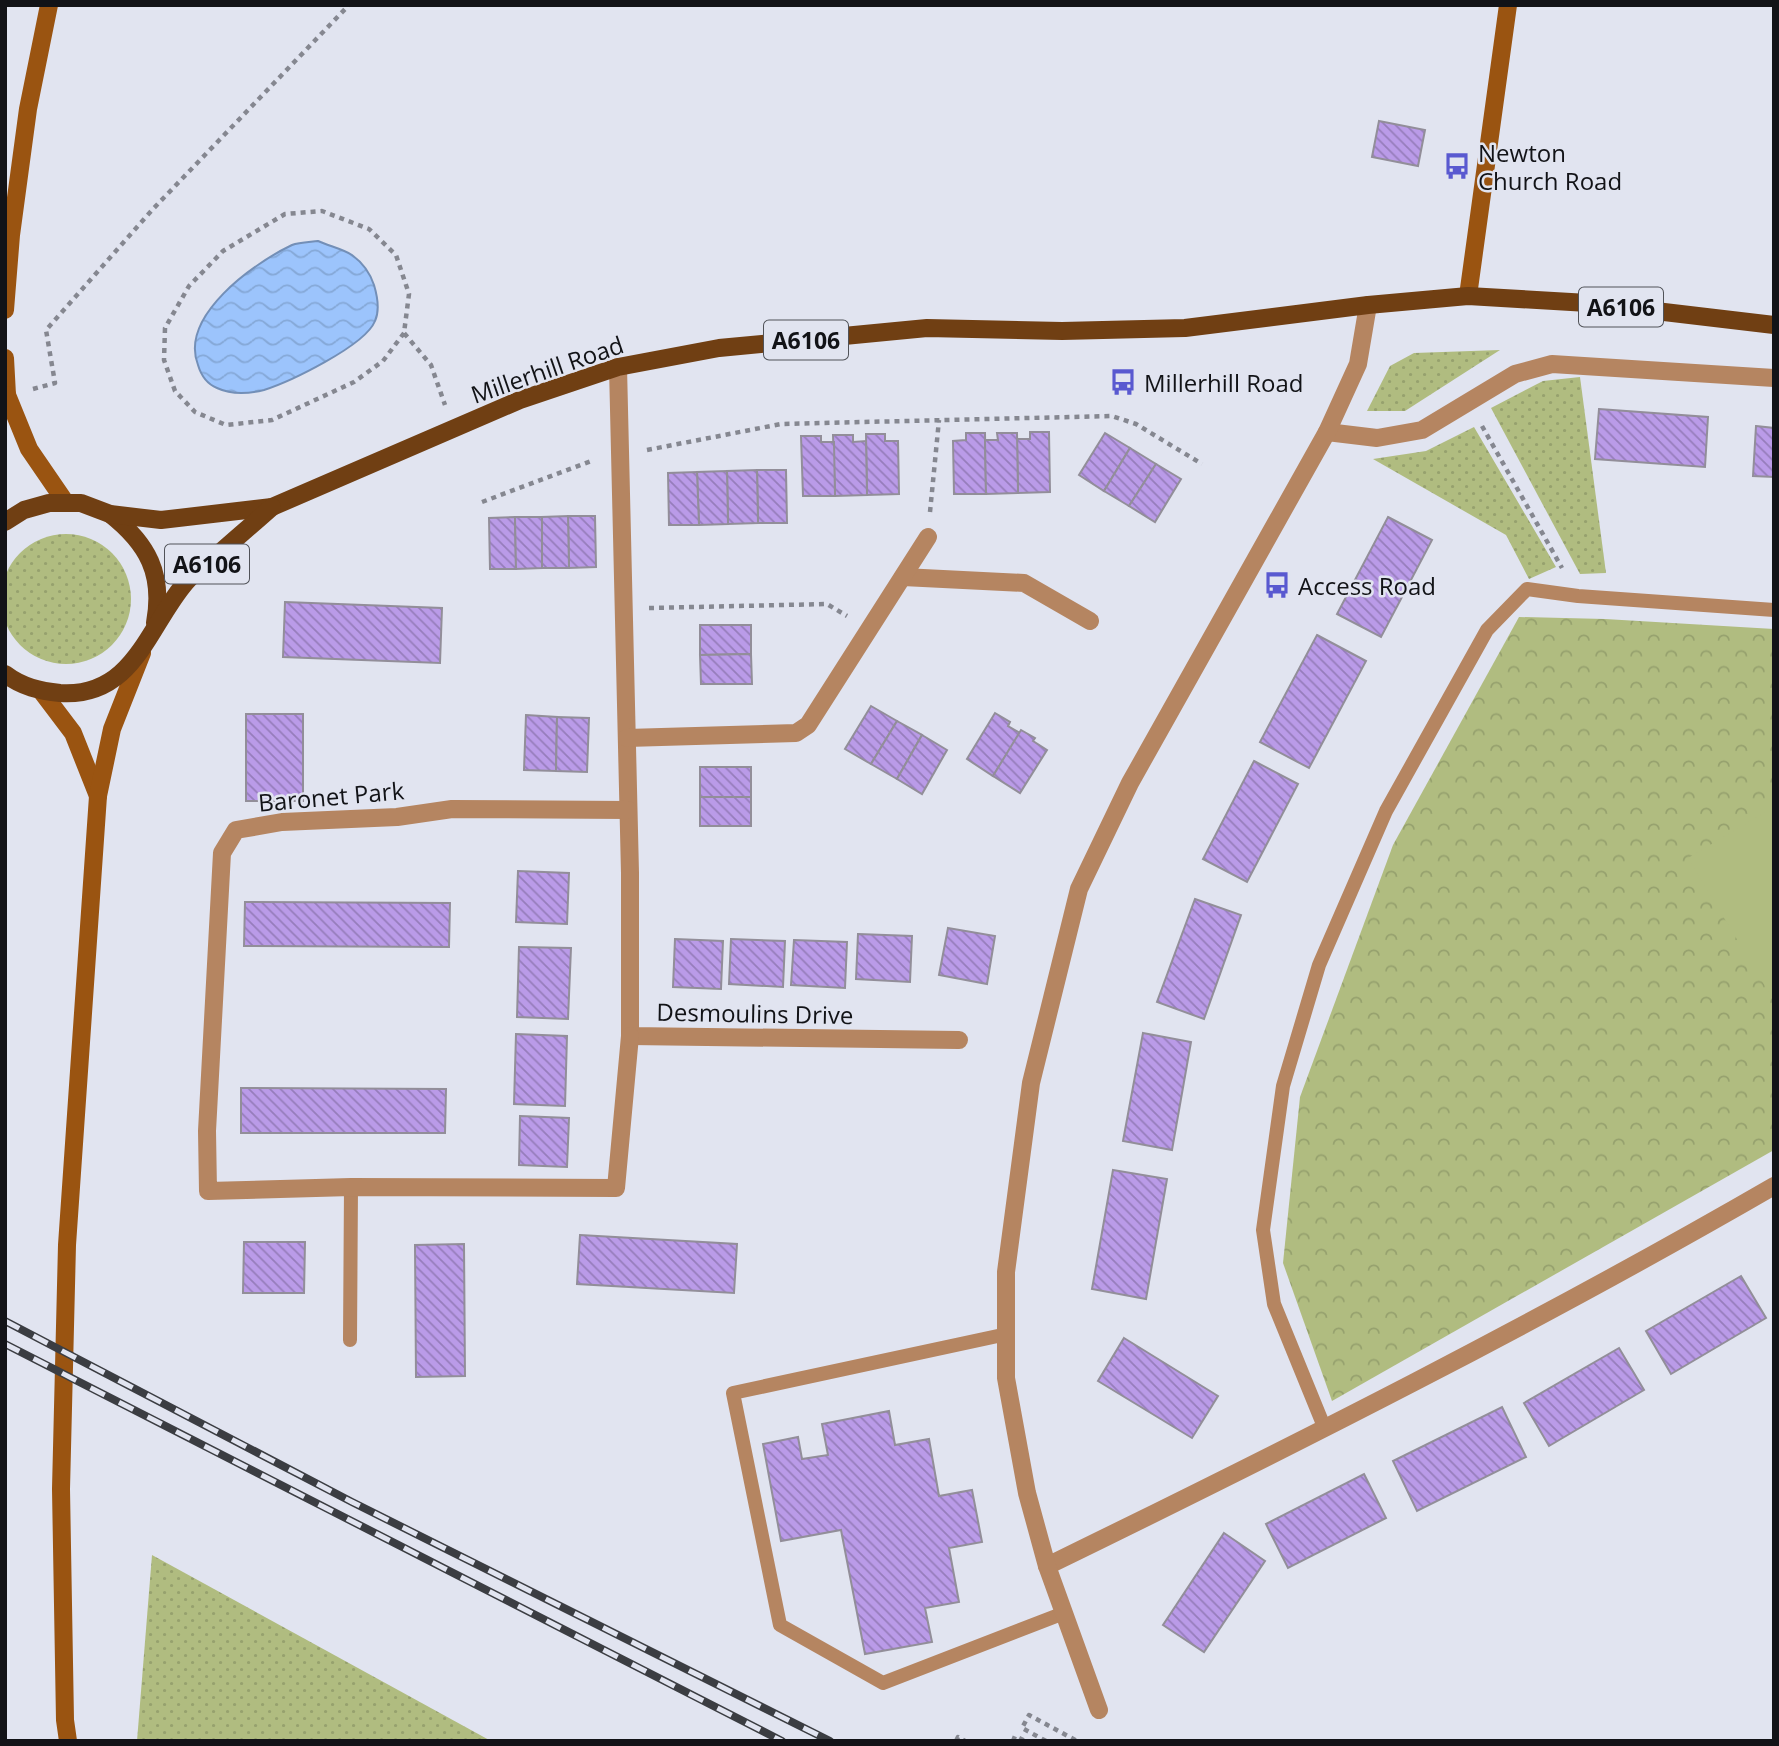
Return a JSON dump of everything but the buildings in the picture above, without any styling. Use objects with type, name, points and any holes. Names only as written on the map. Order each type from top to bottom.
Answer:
[{"type":"main road","points":[[5,310],[11,234],[28,109],[50,5]]},
{"type":"main road","points":[[1468,296],[1508,5]]},
{"type":"main road","name":"Millerhill Road","points":[[5,522],[24,510],[49,503],[81,503],[110,514],[161,520],[272,507],[520,400],[618,367],[719,348],[927,328],[1062,331],[1185,328],[1368,305],[1468,296],[1588,303],[1774,325]]},
{"type":"main road","points":[[5,358],[6,402],[29,449],[66,503]]},
{"type":"main road","name":"Millerhill Road","points":[[7,676],[42,692],[71,694],[98,687],[122,673],[142,653],[153,630],[187,582],[272,507]]},
{"type":"main road","name":"Millerhill Road","points":[[110,514],[131,531],[147,552],[156,577],[158,604],[153,630]]},
{"type":"main road","points":[[68,1741],[65,1720],[61,1489],[67,1245],[97,796],[113,729],[142,653]]},
{"type":"main road","points":[[42,692],[73,733],[97,796]]},
{"type":"street","points":[[1099,1710],[1047,1566],[1027,1493],[1006,1378],[1006,1272],[1031,1083],[1079,889],[1130,783],[1327,432],[1358,364],[1368,305]]},
{"type":"street","points":[[1327,432],[1377,439],[1422,430],[1515,374],[1552,364],[1774,378]]},
{"type":"street","points":[[618,367],[628,810]]},
{"type":"street","points":[[627,738],[796,733],[808,725],[928,537]]},
{"type":"street","points":[[903,577],[1024,583],[1090,621]]},
{"type":"street","name":"Baronet Park","points":[[351,1187],[208,1191],[207,1131],[222,853],[236,830],[282,822],[397,817],[452,809],[628,810]]},
{"type":"street","name":"Desmoulins Drive","points":[[628,810],[629,1036],[959,1040]]},
{"type":"street","points":[[351,1187],[616,1188],[629,1036]]},
{"type":"street","points":[[1047,1566],[1325,1429],[1664,1249],[1774,1186]]},
{"type":"lane","points":[[1325,1429],[1274,1304],[1263,1230],[1283,1087],[1320,965],[1386,811],[1487,630],[1527,589],[1578,596],[1774,610]]},
{"type":"lane","points":[[350,1340],[351,1187]]},
{"type":"lane","points":[[1007,1334],[733,1393],[780,1625],[883,1683],[1064,1613]]},
{"type":"path","points":[[6,402],[55,383],[46,330],[153,209],[349,5]]},
{"type":"path","points":[[404,333],[383,361],[354,382],[272,420],[226,425],[195,412],[175,391],[164,360],[165,328],[189,286],[223,251],[285,214],[322,211],[369,229],[396,255],[409,294],[404,333],[431,365],[453,428]]},
{"type":"path","points":[[1469,403],[1578,596]]},
{"type":"path","points":[[482,502],[596,460],[781,424],[1112,416],[1136,425],[1202,464]]},
{"type":"path","points":[[928,537],[939,420]]},
{"type":"path","points":[[624,608],[827,604],[869,630]]},
{"type":"path","points":[[1046,1741],[1021,1728],[1029,1715],[1077,1741]]},
{"type":"path","points":[[1013,1741],[1015,1736],[1025,1741]]},
{"type":"path","points":[[956,1741],[958,1737],[965,1741]]},
{"type":"green space","points":[[1500,350],[1405,411],[1367,411],[1390,366],[1414,353]]},
{"type":"green space","points":[[1580,377],[1606,573],[1580,574],[1491,408],[1543,381]]},
{"type":"green space","points":[[1474,427],[1556,567],[1529,579],[1506,535],[1373,459],[1426,451]]},
{"type":"green space","points":[[66,534],[91,539],[112,553],[126,574],[131,599],[126,624],[112,645],[91,659],[66,664],[41,659],[20,645],[6,624],[1,599],[6,574],[20,553],[41,539]]},
{"type":"green space","points":[[1519,617],[1774,629],[1774,1150],[1332,1401],[1283,1263],[1300,1097],[1393,845]]},
{"type":"green space","points":[[1774,807],[1774,1001],[1688,858]]},
{"type":"green space","points":[[152,1555],[491,1741],[137,1741]]},
{"type":"water","points":[[318,241],[352,255],[368,272],[378,307],[377,317],[368,331],[325,362],[264,390],[234,393],[210,384],[199,369],[195,347],[199,328],[209,310],[241,278],[276,253],[292,245]]},
{"type":"railway","points":[[5,1321],[352,1502],[830,1741]]},
{"type":"railway","points":[[5,1344],[782,1741]]},
{"type":"place","name":"Newton Church Road","points":[[1457,166]]},
{"type":"place","name":"Millerhill Road","points":[[1123,382]]},
{"type":"place","name":"Access Road","points":[[1277,585]]}]
